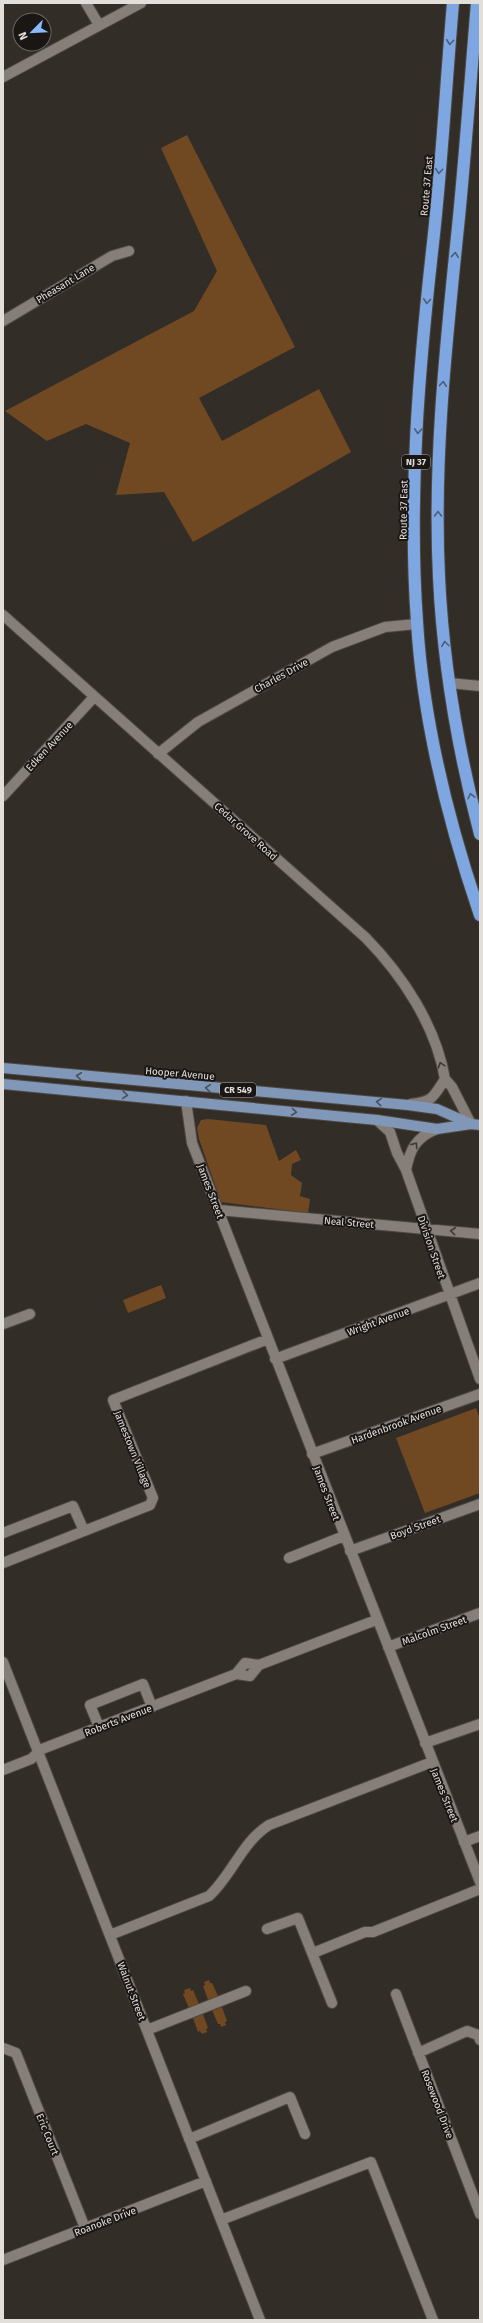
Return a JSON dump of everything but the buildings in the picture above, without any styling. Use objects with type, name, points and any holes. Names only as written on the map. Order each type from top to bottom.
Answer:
[{"type":"highway","name":"Route 37 East","points":[[453,3],[420,377],[413,550],[417,624],[426,697],[452,829],[480,915]]},
{"type":"highway","name":"NJ 37","points":[[477,3],[449,312],[438,466],[439,577],[449,683],[460,746],[480,834]]},
{"type":"main road","name":"Hooper Avenue","points":[[3,1068],[408,1105],[437,1109],[476,1124]]},
{"type":"main road","name":"CR 549","points":[[3,1084],[186,1100],[376,1120],[437,1129],[476,1124]]},
{"type":"street","points":[[86,3],[99,25]]},
{"type":"street","points":[[3,77],[141,3]]},
{"type":"street","name":"Pheasant Lane","points":[[3,321],[112,256],[129,251]]},
{"type":"street","name":"Cedar Grove Road","points":[[3,615],[366,938],[383,956],[407,987],[425,1020],[445,1079],[452,1087],[476,1124]]},
{"type":"street","name":"Charles Drive","points":[[158,754],[198,722],[332,647],[385,627],[417,624]]},
{"type":"street","points":[[449,683],[480,686]]},
{"type":"street","name":"Edken Avenue","points":[[3,796],[94,697]]},
{"type":"street","points":[[408,1105],[428,1101],[437,1093],[445,1079]]},
{"type":"street","name":"James Street","points":[[186,1100],[192,1143],[376,1620],[480,1882]]},
{"type":"street","name":"Division Street","points":[[376,1120],[390,1132],[397,1153],[406,1170],[480,1379]]},
{"type":"street","points":[[406,1170],[414,1144],[424,1134],[437,1129]]},
{"type":"street","name":"Neal Street","points":[[219,1210],[480,1234]]},
{"type":"street","name":"Wright Avenue","points":[[275,1359],[480,1283]]},
{"type":"street","points":[[3,1324],[30,1314]]},
{"type":"street","name":"Jamestown Village","points":[[3,1562],[146,1508],[150,1505],[153,1498],[113,1400],[268,1339]]},
{"type":"street","name":"Hardenbrook Avenue","points":[[312,1454],[480,1394]]},
{"type":"street","name":"Boyd Street","points":[[350,1550],[480,1504]]},
{"type":"street","points":[[3,1533],[73,1506],[84,1531]]},
{"type":"street","points":[[289,1558],[344,1536]]},
{"type":"street","name":"Malcolm Street","points":[[388,1647],[480,1613]]},
{"type":"street","name":"Roberts Avenue","points":[[3,1770],[31,1759],[42,1749],[236,1674],[246,1663],[260,1665],[376,1620]]},
{"type":"street","name":"Walnut Street","points":[[3,1662],[188,2139],[206,2181],[260,2320]]},
{"type":"street","points":[[99,1727],[90,1705],[143,1684],[152,1707]]},
{"type":"street","points":[[425,1743],[480,1724]]},
{"type":"street","points":[[110,1935],[209,1896],[220,1886],[258,1832],[269,1825],[432,1762]]},
{"type":"street","points":[[464,1842],[480,1836]]},
{"type":"street","points":[[312,1953],[365,1932],[373,1932],[480,1889]]},
{"type":"street","points":[[267,1929],[298,1918],[332,2003]]},
{"type":"street","points":[[147,2030],[246,1992]]},
{"type":"street","name":"Rosewood Drive","points":[[396,1994],[480,2214]]},
{"type":"street","points":[[418,2053],[467,2031],[478,2035],[480,2040]]},
{"type":"street","name":"Eric Court","points":[[3,2048],[16,2053],[86,2228]]},
{"type":"street","points":[[188,2139],[290,2097],[305,2134]]},
{"type":"street","points":[[221,2220],[371,2162],[433,2320]]},
{"type":"street","name":"Roanoke Drive","points":[[3,2260],[206,2181]]},
{"type":"shaded area","points":[[187,135],[295,347],[199,398],[222,441],[319,389],[351,452],[193,542],[164,492],[116,495],[130,443],[86,424],[47,441],[5,411],[194,311],[217,271],[161,148]]},
{"type":"shaded area","points":[[208,1119],[266,1125],[279,1161],[296,1150],[301,1160],[292,1164],[291,1175],[302,1183],[300,1196],[310,1199],[308,1213],[221,1202],[199,1139],[197,1128],[201,1120]]},
{"type":"shaded area","points":[[161,1285],[166,1298],[128,1313],[123,1300]]},
{"type":"shaded area","points":[[476,1408],[480,1419],[480,1493],[425,1513],[396,1438]]},
{"type":"shaded area","points":[[209,1980],[218,1996],[208,2000],[203,1986],[205,1985],[204,1982]]},
{"type":"shaded area","points":[[190,1988],[191,1991],[193,1990],[199,2004],[189,2008],[183,1994],[185,1993],[184,1990]]},
{"type":"shaded area","points":[[222,2007],[227,2021],[225,2022],[226,2025],[221,2027],[220,2024],[218,2024],[212,2010]]},
{"type":"shaded area","points":[[203,2014],[208,2028],[206,2029],[207,2032],[202,2034],[200,2031],[198,2032],[193,2018]]}]
